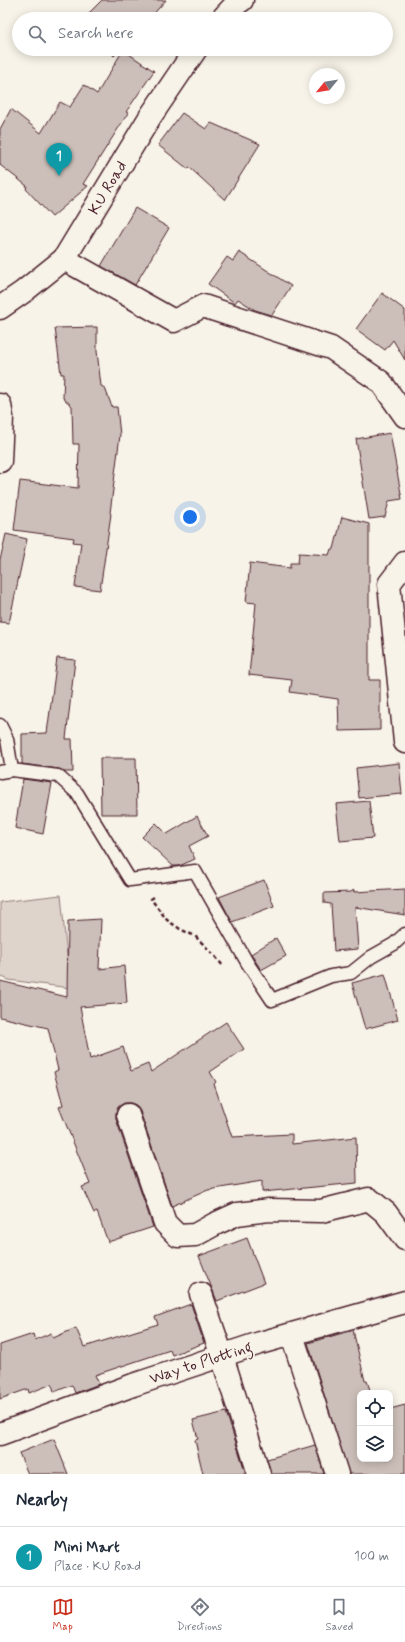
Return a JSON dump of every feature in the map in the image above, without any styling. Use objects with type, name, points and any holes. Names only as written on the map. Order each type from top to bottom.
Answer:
[{"type":"main road","points":[[228,12],[242,0]]},
{"type":"main road","name":"KU Road","points":[[0,308],[23,292],[64,259],[150,117],[191,56]]},
{"type":"main road","points":[[64,259],[174,321],[203,306],[331,348],[381,382],[405,416]]},
{"type":"main road","points":[[0,405],[2,417],[0,461]]},
{"type":"main road","points":[[405,563],[389,584],[405,742]]},
{"type":"main road","points":[[128,1115],[165,1223],[178,1236],[195,1235],[237,1214],[268,1210],[321,1211],[369,1199],[386,1213],[405,1239]]},
{"type":"main road","points":[[201,1294],[259,1474]]},
{"type":"main road","name":"Way to Plotting","points":[[0,1434],[132,1385],[222,1356],[405,1302]]},
{"type":"main road","points":[[292,1335],[337,1474]]},
{"type":"lane","points":[[0,725],[7,739],[12,770]]},
{"type":"lane","points":[[0,772],[12,770],[58,776],[76,793],[130,880],[195,871],[248,964],[272,1000],[331,976],[351,973],[371,957],[394,944],[405,934]]},
{"type":"path","points":[[157,895],[151,899],[167,920],[180,929],[195,936],[213,954],[224,968]]},
{"type":"shaded area","points":[[61,895],[70,988],[9,980],[0,976],[0,902]]},
{"type":"building","points":[[102,0],[166,0],[155,12],[90,12]]},
{"type":"building","points":[[119,56],[132,56],[154,71],[126,112],[128,113],[83,184],[88,186],[52,217],[26,189],[27,186],[0,165],[0,129],[11,109],[41,133],[60,102],[70,107],[84,85],[97,94]]},
{"type":"building","points":[[182,113],[206,129],[211,123],[260,144],[225,200],[189,167],[188,169],[158,145]]},
{"type":"building","points":[[135,208],[169,228],[135,285],[101,266]]},
{"type":"building","points":[[239,252],[291,286],[272,315],[255,310],[238,299],[235,303],[208,284],[227,257],[233,261]]},
{"type":"building","points":[[382,293],[405,310],[405,360],[393,340],[385,350],[356,329]]},
{"type":"building","points":[[97,327],[97,351],[101,386],[105,388],[112,407],[117,407],[120,435],[100,590],[75,587],[81,543],[73,542],[74,538],[14,530],[20,481],[78,488],[79,444],[73,444],[72,406],[63,398],[64,374],[61,374],[55,328]]},
{"type":"building","points":[[390,433],[402,499],[389,501],[385,517],[369,519],[356,439]]},
{"type":"building","points":[[342,517],[369,524],[369,680],[380,680],[380,730],[339,731],[338,699],[290,692],[292,680],[249,675],[256,603],[246,602],[250,563],[290,568],[290,563],[298,563],[299,553],[329,555],[331,549],[334,549]]},
{"type":"building","points":[[6,534],[27,539],[9,623],[0,622],[0,560]]},
{"type":"building","points":[[57,658],[75,660],[66,739],[72,739],[73,772],[64,772],[59,769],[22,764],[22,734],[47,733]]},
{"type":"building","points":[[100,758],[136,758],[137,814],[101,814]]},
{"type":"building","points":[[399,763],[402,794],[359,798],[356,768]]},
{"type":"building","points":[[23,779],[52,783],[43,834],[15,828]]},
{"type":"building","points":[[369,801],[373,838],[340,841],[336,804]]},
{"type":"building","points":[[197,816],[208,836],[189,846],[195,859],[179,866],[173,866],[142,837],[156,823],[167,834]]},
{"type":"building","points":[[264,880],[274,906],[232,922],[219,897]]},
{"type":"building","points":[[405,889],[405,915],[355,907],[358,949],[334,951],[331,904],[324,903],[324,893],[351,892],[354,890],[354,892]]},
{"type":"building","points":[[101,919],[99,969],[124,966],[127,1003],[80,1007],[90,1059],[123,1047],[131,1071],[148,1064],[151,1072],[226,1022],[244,1049],[210,1072],[216,1082],[214,1084],[232,1137],[292,1134],[292,1144],[356,1137],[357,1183],[262,1192],[262,1181],[208,1190],[172,1206],[140,1111],[136,1105],[124,1103],[118,1107],[116,1119],[153,1227],[108,1242],[97,1212],[94,1213],[82,1187],[90,1184],[59,1107],[63,1105],[54,1072],[58,1070],[48,1028],[0,1017],[0,981],[67,997],[68,921]]},
{"type":"building","points":[[276,938],[286,956],[261,970],[251,954]]},
{"type":"building","points":[[385,974],[398,1020],[365,1029],[352,983]]},
{"type":"building","points":[[247,1238],[264,1283],[217,1301],[199,1256]]},
{"type":"building","points":[[191,1304],[204,1343],[172,1355],[170,1350],[95,1375],[99,1384],[75,1393],[72,1385],[54,1392],[52,1384],[29,1393],[28,1389],[0,1399],[0,1345],[33,1334],[35,1340],[51,1333],[53,1338],[76,1328],[84,1347],[158,1324],[155,1317]]},
{"type":"building","points":[[353,1330],[365,1381],[367,1381],[370,1390],[357,1390],[357,1462],[393,1462],[393,1408],[405,1405],[405,1474],[349,1474],[308,1343]]},
{"type":"building","points":[[226,1412],[246,1474],[203,1474],[195,1440],[198,1439],[193,1420]]},
{"type":"building","points":[[54,1439],[68,1474],[28,1474],[19,1453]]},
{"type":"building","points":[[315,1445],[324,1474],[271,1474],[267,1459]]},
{"type":"place","name":"Mini Mart","points":[[59,176]]}]
